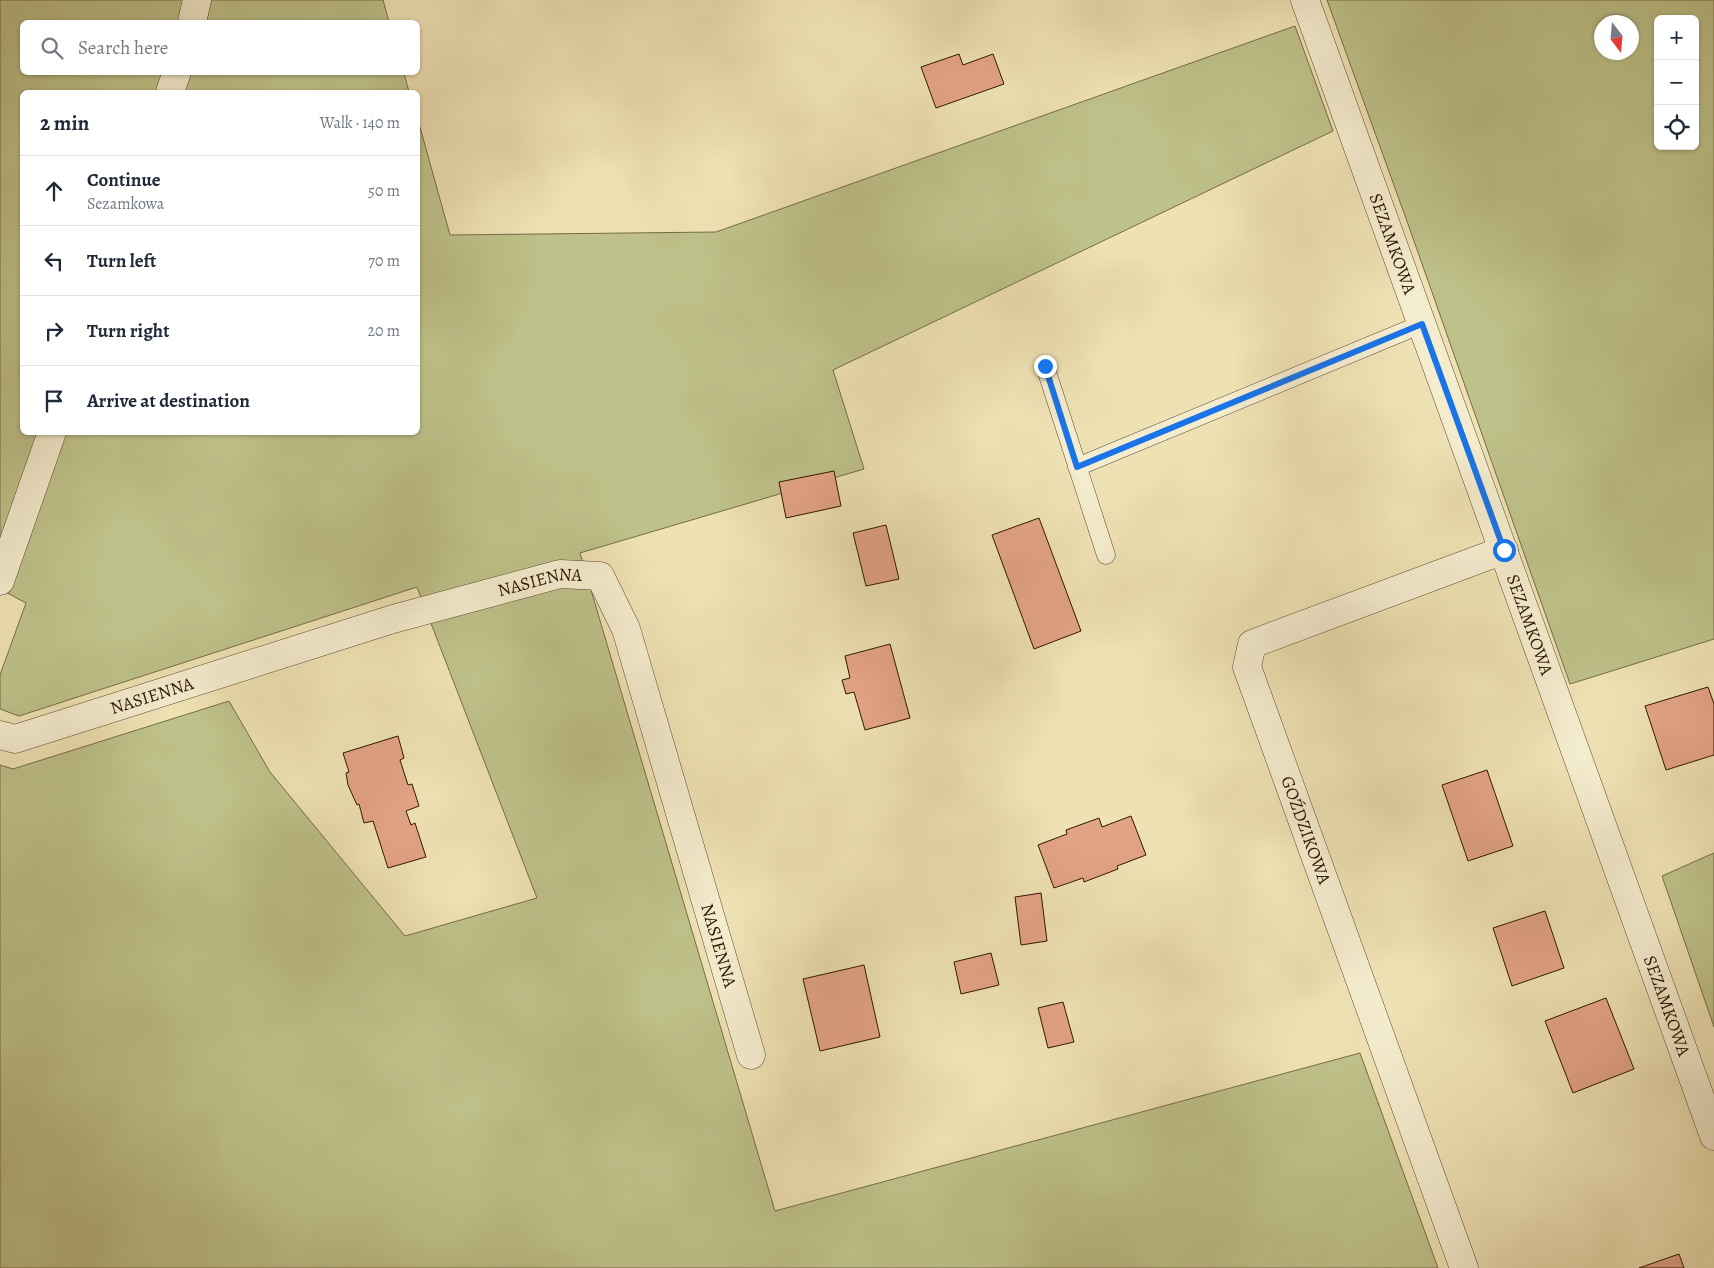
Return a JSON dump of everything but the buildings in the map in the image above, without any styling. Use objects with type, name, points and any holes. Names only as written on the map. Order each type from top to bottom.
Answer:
[{"type":"street","points":[[192,20],[197,0]]},
{"type":"street","name":"SEZAMKOWA","points":[[1305,0],[1714,1136]]},
{"type":"street","points":[[171,90],[176,75]]},
{"type":"street","points":[[0,582],[51,435]]},
{"type":"street","name":"GOŹDZIKOWA","points":[[1464,1268],[1247,667],[1252,644],[1504,550]]},
{"type":"street","name":"NASIENNA","points":[[0,735],[15,739],[393,619],[560,574],[600,576],[626,629],[751,1055]]},
{"type":"lane","points":[[1077,467],[1422,324]]},
{"type":"lane","points":[[1045,366],[1106,555]]},
{"type":"green space","points":[[0,0],[383,0],[388,20],[20,20],[20,75],[405,75],[408,90],[20,90],[20,435],[420,435],[420,127],[450,235],[716,232],[1295,26],[1333,131],[833,370],[864,469],[580,553],[775,1211],[1360,1053],[1438,1268],[0,1268],[0,765],[13,769],[229,701],[270,772],[405,936],[537,898],[417,587],[19,716],[0,709],[0,675],[26,603],[0,589]]},
{"type":"green space","points":[[1327,0],[1714,0],[1714,639],[1570,684]]},
{"type":"green space","points":[[1714,853],[1714,1027],[1662,876]]},
{"type":"route","points":[[1045,366],[1077,467],[1422,324],[1504,550]]}]
